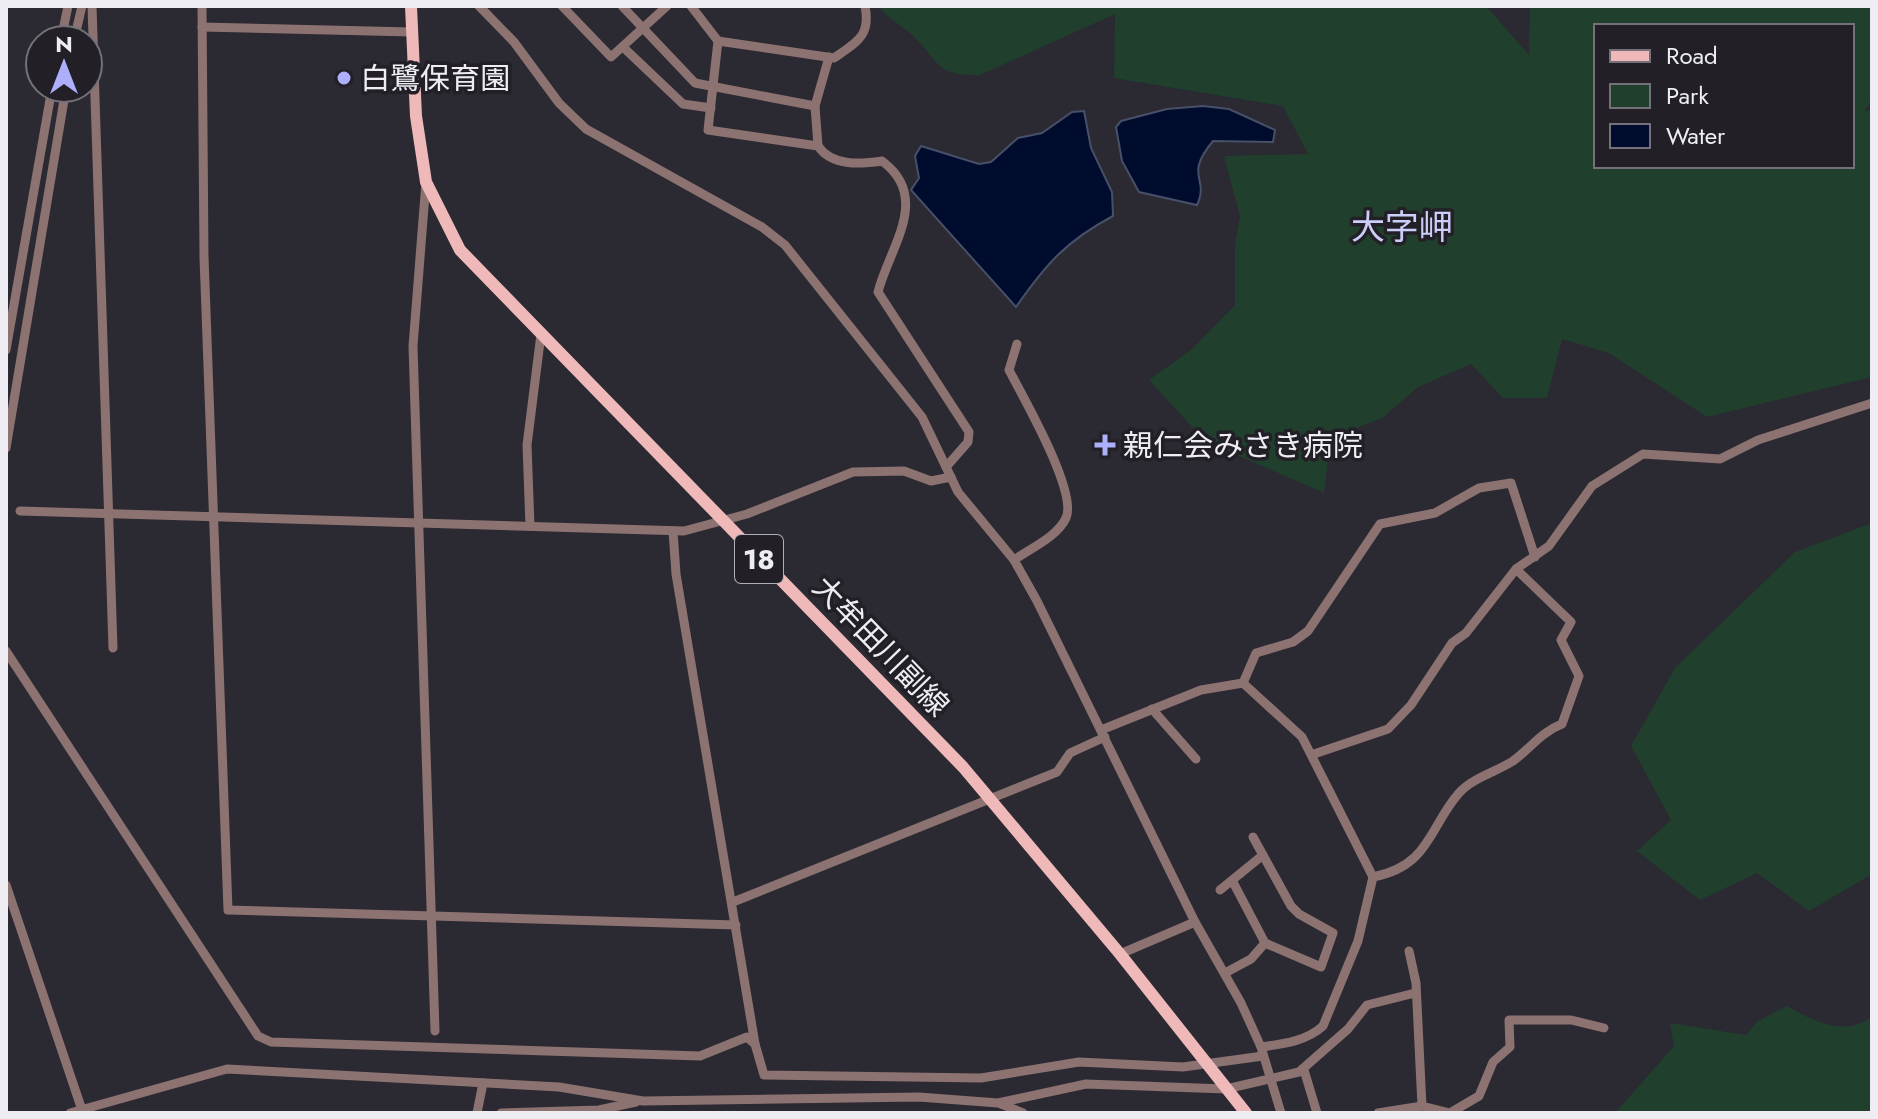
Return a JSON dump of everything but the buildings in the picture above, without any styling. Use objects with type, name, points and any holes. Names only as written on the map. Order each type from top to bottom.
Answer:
[{"type":"main road","name":"大牟田川副線","points":[[411,6],[416,116],[426,182],[460,250],[992,799],[1246,1113]]},
{"type":"street","points":[[92,6],[113,648]]},
{"type":"street","points":[[202,6],[203,226],[228,910],[736,925]]},
{"type":"street","points":[[479,6],[514,42],[559,103],[586,129],[775,236],[804,266],[922,417],[951,477],[971,508],[1014,560],[1195,922],[1222,968],[1262,1051],[1281,1113]]},
{"type":"street","points":[[562,6],[611,57],[667,6]]},
{"type":"street","points":[[622,6],[695,83],[815,106]]},
{"type":"street","points":[[691,6],[718,41],[708,130],[818,146]]},
{"type":"street","points":[[718,41],[834,58],[863,38],[867,28],[865,6]]},
{"type":"street","points":[[202,27],[412,32]]},
{"type":"street","points":[[623,47],[683,104],[711,108]]},
{"type":"street","points":[[829,57],[815,106],[821,152],[856,165],[882,161],[903,186],[907,200],[905,225],[878,292],[969,432],[968,442],[946,467]]},
{"type":"street","points":[[6,350],[49,104]]},
{"type":"street","points":[[6,448],[63,104]]},
{"type":"street","points":[[426,182],[413,346],[435,1031]]},
{"type":"street","points":[[530,526],[527,445],[541,334]]},
{"type":"street","points":[[1014,560],[1058,530],[1068,515],[1067,493],[1058,470],[1009,370],[1017,344]]},
{"type":"street","points":[[1314,754],[1388,729],[1411,705],[1452,643],[1466,633],[1516,569],[1549,546],[1592,486],[1643,454],[1720,459],[1758,440],[1872,403]]},
{"type":"street","points":[[20,511],[673,531],[723,522],[853,472],[904,471],[931,481],[951,477]]},
{"type":"street","points":[[1243,683],[1256,653],[1293,642],[1308,631],[1380,524],[1435,513],[1479,488],[1511,483],[1535,557]]},
{"type":"street","points":[[673,531],[676,574],[755,1044],[764,1075],[981,1078],[1079,1062],[1210,1068],[1314,1034],[1323,1026],[1358,941],[1373,877],[1352,840],[1314,754],[1302,737],[1243,683]]},
{"type":"street","points":[[1373,877],[1387,874],[1421,850],[1461,790],[1514,761],[1548,729],[1562,724],[1579,676],[1561,640],[1571,622],[1516,569]]},
{"type":"street","points":[[6,651],[258,1036],[271,1042],[700,1056],[747,1037],[755,1044]]},
{"type":"street","points":[[733,902],[1057,772],[1070,753],[1152,709],[1201,690],[1243,683]]},
{"type":"street","points":[[1152,709],[1196,759]]},
{"type":"street","points":[[1233,882],[1265,943],[1321,967],[1333,933],[1299,914],[1291,906],[1253,837]]},
{"type":"street","points":[[1220,890],[1263,855]]},
{"type":"street","points":[[6,885],[81,1107]]},
{"type":"street","points":[[1120,954],[1195,922]]},
{"type":"street","points":[[1222,968],[1251,959],[1265,943]]},
{"type":"street","points":[[1409,951],[1415,993],[1422,1106]]},
{"type":"street","points":[[70,1113],[81,1107],[227,1069],[559,1087],[643,1101],[919,1097],[998,1103],[1086,1084],[1225,1087],[1304,1070],[1316,1054],[1348,1029],[1360,1010],[1376,1001],[1415,993]]},
{"type":"street","points":[[1378,1113],[1422,1106],[1450,1113],[1479,1096],[1493,1062],[1510,1047],[1509,1020],[1571,1020],[1604,1028]]},
{"type":"street","points":[[1304,1070],[1317,1113]]},
{"type":"street","points":[[477,1113],[483,1083]]},
{"type":"street","points":[[501,1113],[599,1110],[643,1101]]},
{"type":"street","points":[[998,1103],[1023,1113]]},
{"type":"green space","points":[[878,6],[1486,6],[1529,55],[1530,6],[1872,6],[1872,101],[1864,111],[1872,110],[1872,377],[1707,417],[1609,353],[1562,339],[1547,398],[1503,398],[1471,364],[1418,387],[1382,418],[1346,432],[1329,448],[1324,493],[1205,441],[1149,380],[1191,350],[1235,305],[1235,245],[1240,216],[1224,156],[1308,154],[1283,106],[1114,78],[1115,14],[980,75],[946,70],[912,35]]},
{"type":"green space","points":[[1872,523],[1872,874],[1809,911],[1757,873],[1700,900],[1637,851],[1671,820],[1631,746],[1675,668],[1795,552]]},
{"type":"green space","points":[[1787,1006],[1830,1025],[1852,1026],[1872,1016],[1872,1113],[1615,1113],[1674,1046],[1670,1023],[1746,1035],[1758,1021]]},
{"type":"water","points":[[1203,106],[1229,109],[1275,130],[1273,142],[1213,141],[1204,153],[1198,170],[1201,188],[1197,205],[1139,192],[1122,161],[1116,127],[1121,121],[1167,109]]},
{"type":"water","points":[[1084,111],[1091,148],[1112,192],[1113,216],[1082,235],[1058,255],[1016,307],[911,190],[919,178],[915,156],[921,146],[979,164],[991,162],[1018,138],[1042,133],[1072,112]]},
{"type":"place","name":"白鷺保育園","points":[[344,78]]},
{"type":"place","name":"親仁会みさき病院","points":[[1105,445]]},
{"type":"district","name":"大字岬","points":[[1402,227]]}]
